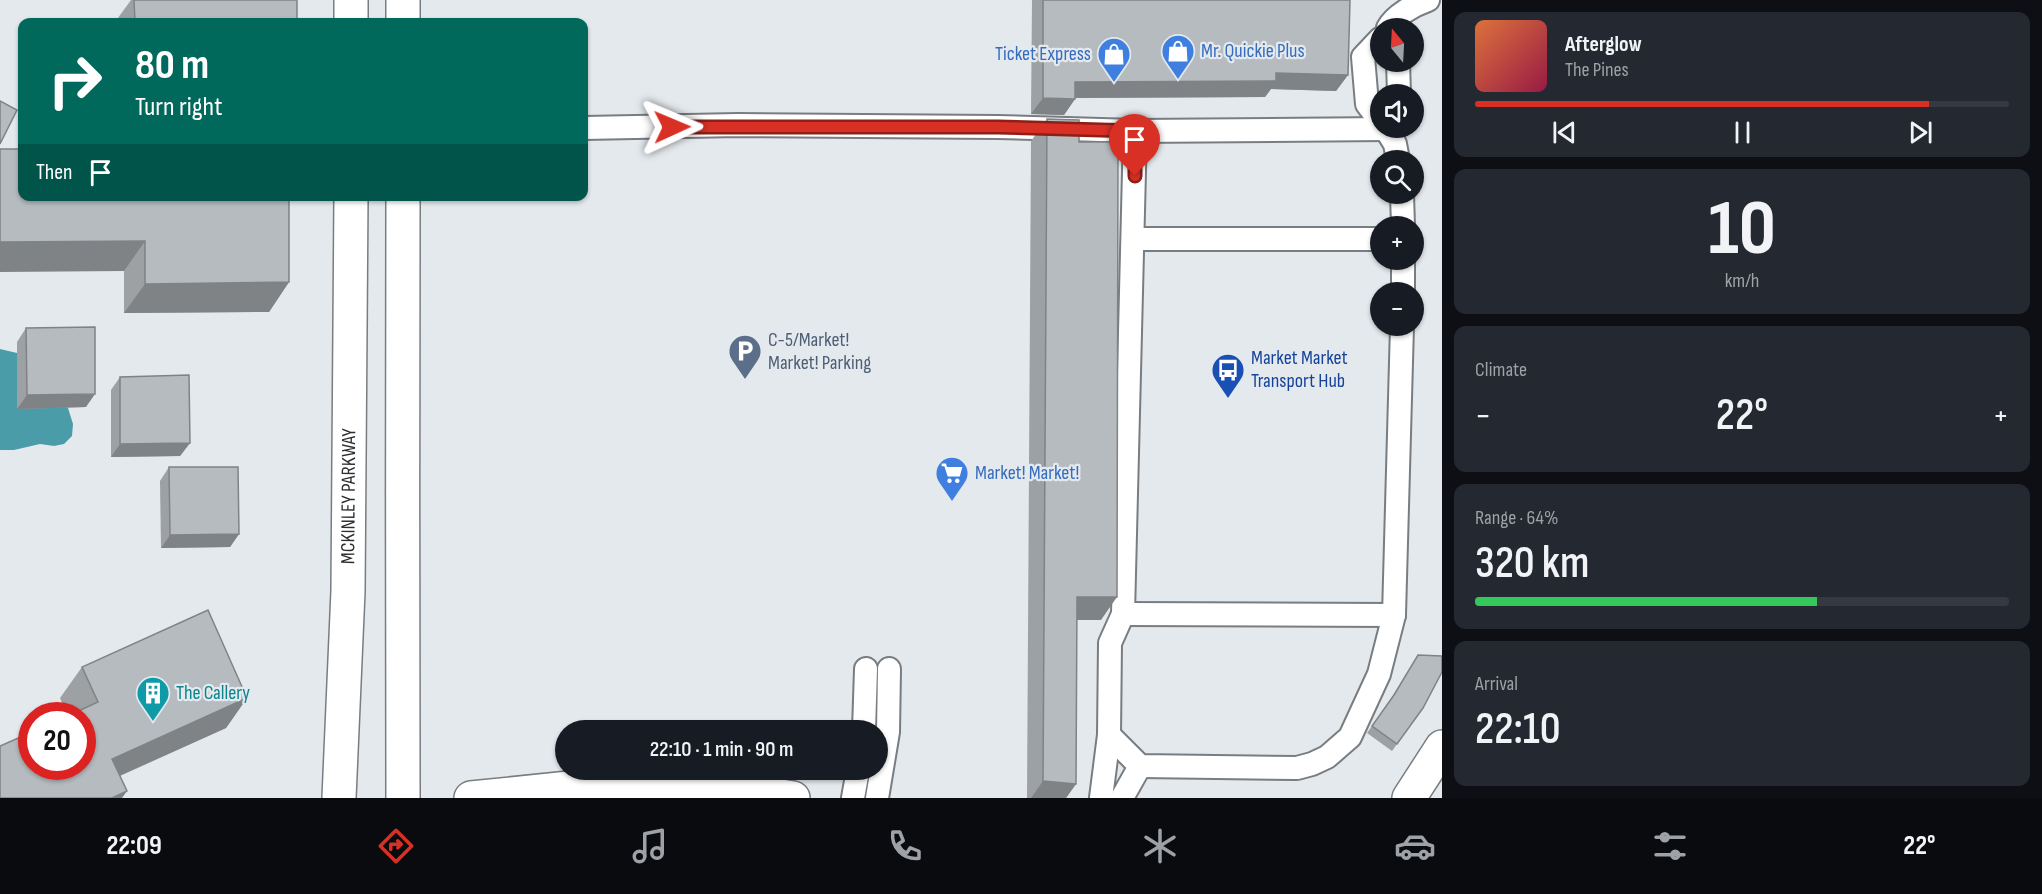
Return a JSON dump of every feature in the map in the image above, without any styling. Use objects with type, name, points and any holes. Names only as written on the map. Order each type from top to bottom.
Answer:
[{"type":"main road","points":[[351,0],[351,18]]},
{"type":"main road","points":[[403,0],[403,18]]},
{"type":"main road","name":"MCKINLEY PARKWAY","points":[[339,798],[348,591],[351,201]]},
{"type":"main road","points":[[403,201],[401,445],[404,594],[403,798]]},
{"type":"main road","points":[[1409,798],[1442,747]]},
{"type":"main road","points":[[471,798],[598,784],[737,789],[793,798]]},
{"type":"lane","points":[[1397,18],[1417,4],[1428,0]]},
{"type":"lane","points":[[1370,50],[1364,57],[1367,104],[1370,108]]},
{"type":"lane","points":[[588,128],[738,125],[998,127],[1135,131],[1370,126]]},
{"type":"lane","points":[[1101,798],[1109,735],[1110,643],[1123,614],[1135,131]]},
{"type":"lane","points":[[1134,239],[1370,239]]},
{"type":"lane","points":[[1109,735],[1140,766],[1297,768],[1328,757],[1350,737],[1379,674],[1394,615],[1402,336]]},
{"type":"lane","points":[[1123,614],[1394,615]]},
{"type":"lane","points":[[864,720],[866,669]]},
{"type":"lane","points":[[877,798],[888,732],[889,669]]},
{"type":"lane","points":[[1122,798],[1140,766]]},
{"type":"lane","points":[[853,798],[856,780]]},
{"type":"water","points":[[0,349],[17,353],[68,408],[73,424],[72,436],[64,444],[54,446],[40,444],[14,450],[0,450]]},
{"type":"building","points":[[134,0],[297,0],[297,18],[135,18]]},
{"type":"building","points":[[1043,0],[1350,0],[1348,75],[1276,73],[1276,81],[1075,82],[1075,99],[1043,98]]},
{"type":"building","points":[[0,101],[17,110],[0,144]]},
{"type":"building","points":[[1047,119],[1079,120],[1079,142],[1118,142],[1117,597],[1077,597],[1076,784],[1043,781]]},
{"type":"building","points":[[0,149],[18,149],[18,201],[289,201],[289,282],[145,284],[145,241],[0,242]]},
{"type":"building","points":[[95,327],[95,394],[27,395],[26,328]]},
{"type":"building","points":[[189,375],[190,443],[120,444],[120,377]]},
{"type":"building","points":[[169,467],[238,467],[239,534],[170,535]]},
{"type":"building","name":"The Callery","points":[[208,610],[247,698],[112,759],[127,791],[112,798],[0,798],[0,746],[18,738],[18,780],[96,780],[96,703],[98,702],[82,667]]},
{"type":"building","points":[[1418,655],[1442,656],[1442,672],[1423,708],[1397,744],[1372,726]]},
{"type":"place","name":"Mr. Quickie Plus","points":[[1178,80]]},
{"type":"place","name":"Ticket Express","points":[[1114,83]]},
{"type":"place","name":"C-5/Market! Market! Parking","points":[[745,380]]},
{"type":"place","name":"Market Market Transport Hub","points":[[1228,399]]},
{"type":"place","name":"Market! Market!","points":[[952,502]]},
{"type":"place","name":"The Callery","points":[[153,722]]},
{"type":"route","points":[[672,127],[738,125],[998,127],[1135,131],[1135,176]]}]
